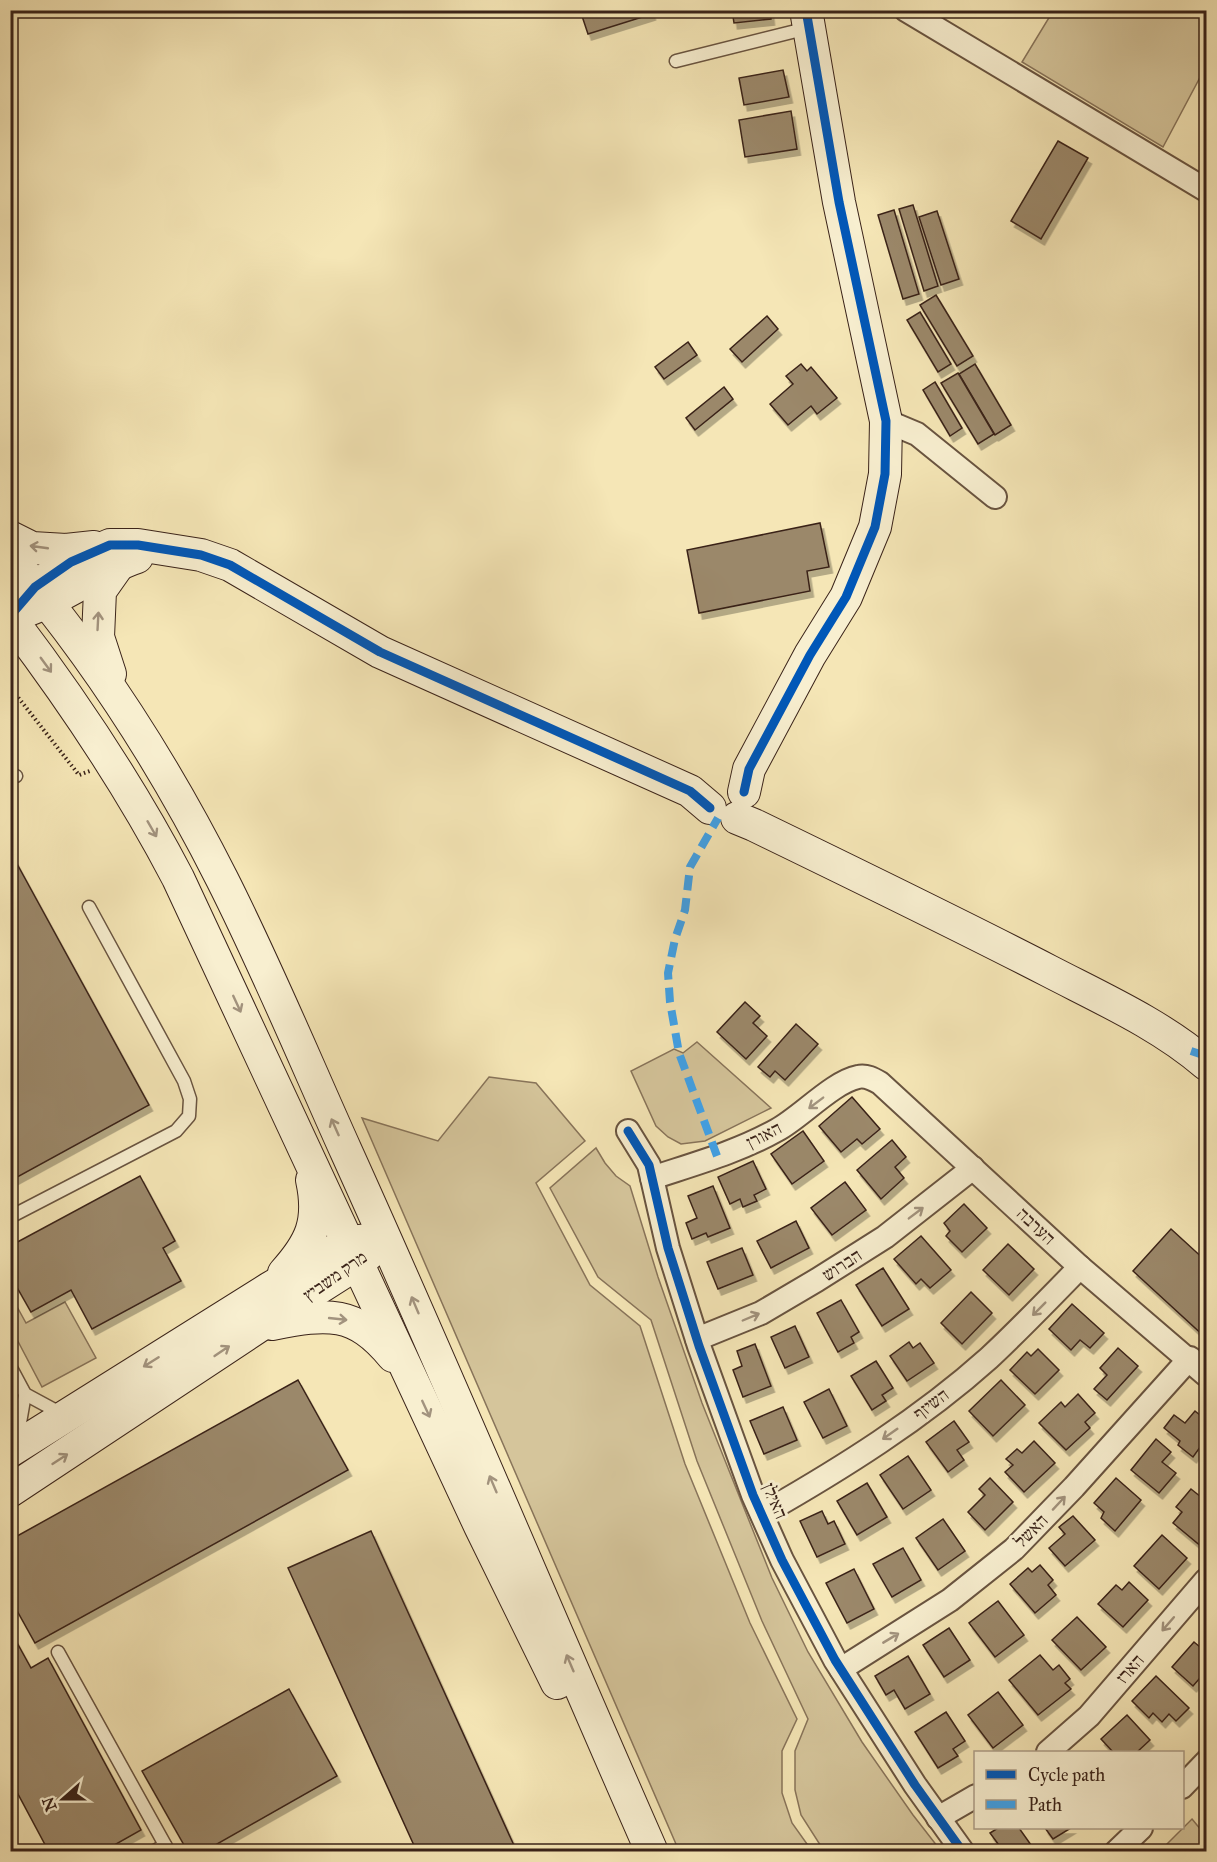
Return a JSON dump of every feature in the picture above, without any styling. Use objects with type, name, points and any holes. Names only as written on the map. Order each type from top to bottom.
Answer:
[{"type":"main road","points":[[730,798],[810,655],[846,597],[875,527],[885,474],[886,421],[839,202],[807,19]]},
{"type":"main road","points":[[10,537],[32,548],[115,554]]},
{"type":"main road","points":[[639,1851],[480,1526],[178,878],[112,762],[10,617],[41,595],[71,562],[115,554],[138,545],[201,555],[230,565],[380,652],[730,798],[948,918],[1159,1030],[1206,1064]]},
{"type":"main road","points":[[115,554],[100,591],[98,636],[117,698]]},
{"type":"main road","points":[[10,557],[117,698],[162,770],[222,879],[386,1238],[652,1851]]},
{"type":"main road","points":[[270,1288],[304,1248],[316,1222],[316,1206],[308,1159]]},
{"type":"main road","name":"מרק משביץ","points":[[13,1449],[270,1288],[386,1238]]},
{"type":"main road","name":"מרק משביץ","points":[[10,1491],[259,1326],[354,1253]]},
{"type":"main road","points":[[259,1326],[310,1318],[346,1319],[369,1330],[380,1340],[413,1380]]},
{"type":"street","points":[[906,10],[1206,190]]},
{"type":"street","points":[[886,421],[917,434],[994,497]]},
{"type":"street","name":"הערבה","points":[[866,1076],[880,1083],[1080,1268],[1190,1358],[1206,1374]]},
{"type":"street","name":"האורן","points":[[652,1178],[746,1145],[777,1130],[839,1085],[857,1077],[866,1076]]},
{"type":"street","name":"האילן","points":[[628,1131],[649,1165],[668,1248],[697,1339],[762,1514],[810,1615],[841,1668],[938,1818],[963,1851]]},
{"type":"street","name":"הברוש","points":[[697,1339],[762,1312],[817,1280],[885,1237],[973,1168]]},
{"type":"street","name":"השיזף","points":[[762,1514],[859,1455],[951,1389],[989,1358],[1080,1268]]},
{"type":"street","name":"האשל","points":[[841,1668],[950,1600],[1014,1549],[1074,1487],[1190,1358]]},
{"type":"street","name":"הארז","points":[[1049,1751],[1089,1716],[1206,1580]]},
{"type":"street","points":[[1184,1785],[1206,1762]]},
{"type":"street","points":[[938,1818],[974,1797]]},
{"type":"street","points":[[1118,1850],[1139,1829]]},
{"type":"lane","points":[[676,61],[807,19]]},
{"type":"lane","points":[[10,1217],[176,1131],[189,1116],[190,1099],[184,1081],[89,907]]},
{"type":"lane","points":[[10,1366],[25,1394],[66,1416]]},
{"type":"lane","points":[[13,1449],[25,1394]]},
{"type":"lane","points":[[58,1652],[167,1848],[153,1851]]},
{"type":"path","points":[[10,687],[80,775],[112,762]]},
{"type":"shaded area","points":[[1053,11],[1206,11],[1206,66],[1163,147],[1022,62]]},
{"type":"shaded area","points":[[697,1042],[771,1108],[705,1141],[681,1144],[668,1137],[656,1126],[631,1071],[674,1049],[683,1053]]},
{"type":"shaded area","points":[[489,1077],[536,1083],[585,1141],[536,1183],[590,1285],[640,1326],[685,1464],[750,1623],[797,1719],[782,1751],[782,1793],[792,1823],[812,1851],[679,1851],[362,1118],[438,1141]]},
{"type":"shaded area","points":[[596,1148],[616,1176],[630,1186],[658,1277],[702,1403],[772,1578],[808,1652],[862,1742],[941,1851],[824,1851],[801,1815],[795,1790],[795,1751],[808,1719],[762,1621],[697,1461],[651,1320],[598,1277],[550,1188]]},
{"type":"shaded area","points":[[10,1294],[26,1323],[65,1302],[96,1358],[42,1387],[11,1328]]},
{"type":"shaded area","points":[[1192,1819],[1206,1836],[1206,1851],[1160,1851],[1184,1829]]},
{"type":"building","points":[[580,10],[651,10],[652,14],[588,34]]},
{"type":"building","points":[[732,10],[770,10],[771,19],[734,23]]},
{"type":"building","points":[[783,70],[789,97],[744,105],[739,78]]},
{"type":"building","points":[[791,111],[797,149],[745,157],[739,120]]},
{"type":"building","points":[[1058,141],[1088,158],[1041,239],[1011,221]]},
{"type":"building","points":[[913,205],[938,286],[924,291],[899,209]]},
{"type":"building","points":[[894,210],[919,294],[903,299],[878,215]]},
{"type":"building","points":[[937,211],[959,279],[941,285],[919,217]]},
{"type":"building","points":[[936,295],[973,356],[957,366],[920,305]]},
{"type":"building","points":[[920,312],[951,364],[938,372],[907,320]]},
{"type":"building","points":[[767,316],[778,329],[742,362],[730,349]]},
{"type":"building","points":[[688,342],[697,355],[664,379],[655,367]]},
{"type":"building","points":[[801,364],[807,371],[811,367],[837,398],[817,414],[811,406],[788,425],[770,404],[793,384],[786,376]]},
{"type":"building","points":[[975,364],[1011,425],[995,435],[959,374]]},
{"type":"building","points":[[958,373],[994,434],[978,444],[941,383]]},
{"type":"building","points":[[935,382],[962,428],[950,436],[923,390]]},
{"type":"building","points":[[724,387],[733,399],[695,430],[686,418]]},
{"type":"building","points":[[820,523],[829,567],[807,571],[810,591],[699,613],[687,550]]},
{"type":"building","points":[[10,851],[149,1105],[10,1181]]},
{"type":"building","points":[[745,1002],[760,1016],[753,1023],[767,1036],[746,1059],[717,1032]]},
{"type":"building","points":[[796,1024],[818,1044],[785,1080],[775,1071],[770,1077],[758,1067]]},
{"type":"building","points":[[852,1097],[880,1129],[862,1144],[857,1139],[841,1152],[819,1126]]},
{"type":"building","points":[[803,1131],[824,1161],[792,1184],[771,1154]]},
{"type":"building","points":[[892,1140],[906,1157],[895,1167],[904,1178],[881,1199],[857,1170]]},
{"type":"building","points":[[753,1161],[766,1189],[754,1195],[757,1201],[743,1207],[740,1199],[730,1204],[718,1177]]},
{"type":"building","points":[[140,1176],[175,1241],[163,1248],[181,1281],[92,1329],[71,1290],[31,1312],[10,1275],[10,1246]]},
{"type":"building","points":[[845,1182],[866,1210],[832,1235],[811,1208]]},
{"type":"building","points":[[713,1186],[730,1228],[708,1237],[706,1233],[692,1239],[686,1223],[697,1218],[688,1196]]},
{"type":"building","points":[[964,1204],[987,1228],[962,1252],[946,1236],[950,1231],[944,1223]]},
{"type":"building","points":[[796,1221],[809,1248],[771,1268],[757,1241]]},
{"type":"building","points":[[1171,1229],[1206,1261],[1206,1338],[1133,1271]]},
{"type":"building","points":[[921,1236],[951,1270],[930,1288],[921,1279],[916,1284],[894,1259]]},
{"type":"building","points":[[1008,1244],[1034,1269],[1009,1295],[983,1270]]},
{"type":"building","points":[[742,1248],[753,1275],[718,1289],[707,1262]]},
{"type":"building","points":[[883,1268],[909,1309],[882,1326],[856,1285]]},
{"type":"building","points":[[971,1292],[992,1313],[962,1344],[941,1323]]},
{"type":"building","points":[[841,1300],[859,1332],[851,1337],[854,1343],[838,1352],[817,1313]]},
{"type":"building","points":[[1072,1304],[1104,1333],[1090,1348],[1080,1340],[1071,1350],[1049,1329]]},
{"type":"building","points":[[795,1326],[809,1357],[785,1368],[771,1337]]},
{"type":"building","points":[[909,1342],[913,1348],[920,1343],[934,1363],[907,1381],[890,1356]]},
{"type":"building","points":[[755,1344],[771,1386],[743,1397],[733,1370],[742,1366],[737,1351]]},
{"type":"building","points":[[1118,1348],[1138,1366],[1107,1400],[1094,1389],[1107,1375],[1100,1368]]},
{"type":"building","points":[[1038,1349],[1059,1370],[1035,1394],[1010,1370],[1027,1352],[1031,1356]]},
{"type":"building","points":[[876,1361],[893,1388],[882,1395],[886,1401],[872,1410],[851,1376]]},
{"type":"building","points":[[298,1380],[348,1470],[35,1643],[10,1598],[10,1540]]},
{"type":"building","points":[[1001,1380],[1025,1405],[993,1436],[969,1411]]},
{"type":"building","points":[[829,1389],[847,1426],[823,1438],[804,1402]]},
{"type":"building","points":[[1078,1394],[1095,1413],[1085,1422],[1090,1428],[1066,1450],[1039,1423],[1061,1402],[1065,1407]]},
{"type":"building","points":[[783,1407],[797,1440],[764,1454],[750,1421]]},
{"type":"building","points":[[1195,1411],[1206,1420],[1206,1439],[1193,1457],[1178,1445],[1180,1441],[1164,1428],[1174,1415],[1185,1423]]},
{"type":"building","points":[[954,1421],[969,1442],[957,1450],[964,1460],[948,1472],[926,1442]]},
{"type":"building","points":[[1156,1439],[1171,1452],[1162,1462],[1176,1473],[1159,1493],[1131,1470]]},
{"type":"building","points":[[1034,1441],[1055,1463],[1024,1492],[1005,1472],[1013,1465],[1006,1459],[1017,1449],[1022,1453]]},
{"type":"building","points":[[908,1456],[931,1490],[903,1509],[880,1475]]},
{"type":"building","points":[[990,1478],[1013,1502],[985,1530],[968,1512],[985,1495],[979,1489]]},
{"type":"building","points":[[1116,1478],[1141,1500],[1115,1531],[1101,1518],[1104,1512],[1094,1503]]},
{"type":"building","points":[[867,1483],[887,1517],[857,1535],[837,1501]]},
{"type":"building","points":[[1191,1489],[1206,1501],[1206,1540],[1202,1547],[1173,1523],[1182,1512],[1176,1507]]},
{"type":"building","points":[[822,1511],[828,1524],[834,1521],[845,1544],[817,1557],[800,1521]]},
{"type":"building","points":[[1073,1516],[1095,1540],[1065,1566],[1049,1548],[1065,1534],[1059,1527]]},
{"type":"building","points":[[943,1519],[965,1551],[938,1570],[916,1538]]},
{"type":"building","points":[[371,1531],[517,1852],[417,1852],[288,1568]]},
{"type":"building","points":[[1162,1535],[1187,1558],[1159,1589],[1134,1566]]},
{"type":"building","points":[[903,1548],[921,1580],[892,1597],[873,1564]]},
{"type":"building","points":[[1040,1565],[1053,1580],[1048,1585],[1056,1595],[1035,1613],[1010,1584],[1028,1568],[1032,1572]]},
{"type":"building","points":[[854,1569],[874,1609],[847,1623],[826,1583]]},
{"type":"building","points":[[1129,1582],[1148,1600],[1123,1627],[1098,1604],[1116,1585],[1122,1590]]},
{"type":"building","points":[[998,1601],[1024,1635],[995,1657],[969,1623]]},
{"type":"building","points":[[1077,1617],[1106,1647],[1081,1670],[1052,1640]]},
{"type":"building","points":[[949,1628],[970,1660],[944,1677],[923,1645]]},
{"type":"building","points":[[10,1630],[31,1668],[48,1658],[141,1830],[102,1852],[49,1852],[10,1779]]},
{"type":"building","points":[[1194,1642],[1206,1652],[1206,1671],[1193,1686],[1172,1667]]},
{"type":"building","points":[[1040,1655],[1053,1670],[1059,1665],[1070,1679],[1065,1683],[1071,1689],[1038,1715],[1009,1680]]},
{"type":"building","points":[[908,1656],[930,1694],[905,1709],[894,1690],[886,1695],[875,1676]]},
{"type":"building","points":[[1156,1676],[1189,1708],[1176,1721],[1169,1714],[1162,1722],[1153,1713],[1149,1718],[1132,1701]]},
{"type":"building","points":[[289,1689],[337,1776],[203,1852],[188,1852],[142,1771]]},
{"type":"building","points":[[998,1692],[1023,1725],[993,1748],[968,1715]]},
{"type":"building","points":[[946,1712],[965,1741],[953,1749],[958,1756],[938,1768],[915,1732]]},
{"type":"building","points":[[1127,1715],[1150,1740],[1138,1751],[1112,1751],[1101,1739]]},
{"type":"building","points":[[996,1829],[1020,1829],[1036,1852],[1004,1852],[990,1833]]},
{"type":"building","points":[[1046,1829],[1069,1829],[1053,1839]]},
{"type":"marked path","points":[[717,1156],[679,1053],[670,1002],[668,973],[675,939],[685,910],[690,867],[718,818]]},
{"type":"marked path","points":[[1191,1051],[1206,1056]]},
{"type":"cycle path","points":[[744,792],[749,769],[810,655],[846,597],[875,527],[885,474],[886,421],[839,202],[806,10]]},
{"type":"cycle path","points":[[10,616],[35,587],[71,562],[110,545],[138,545],[201,555],[230,565],[380,652],[690,791],[710,808]]},
{"type":"cycle path","points":[[628,1131],[649,1165],[668,1248],[699,1346],[753,1495],[782,1560],[835,1660],[915,1785],[963,1852]]}]
